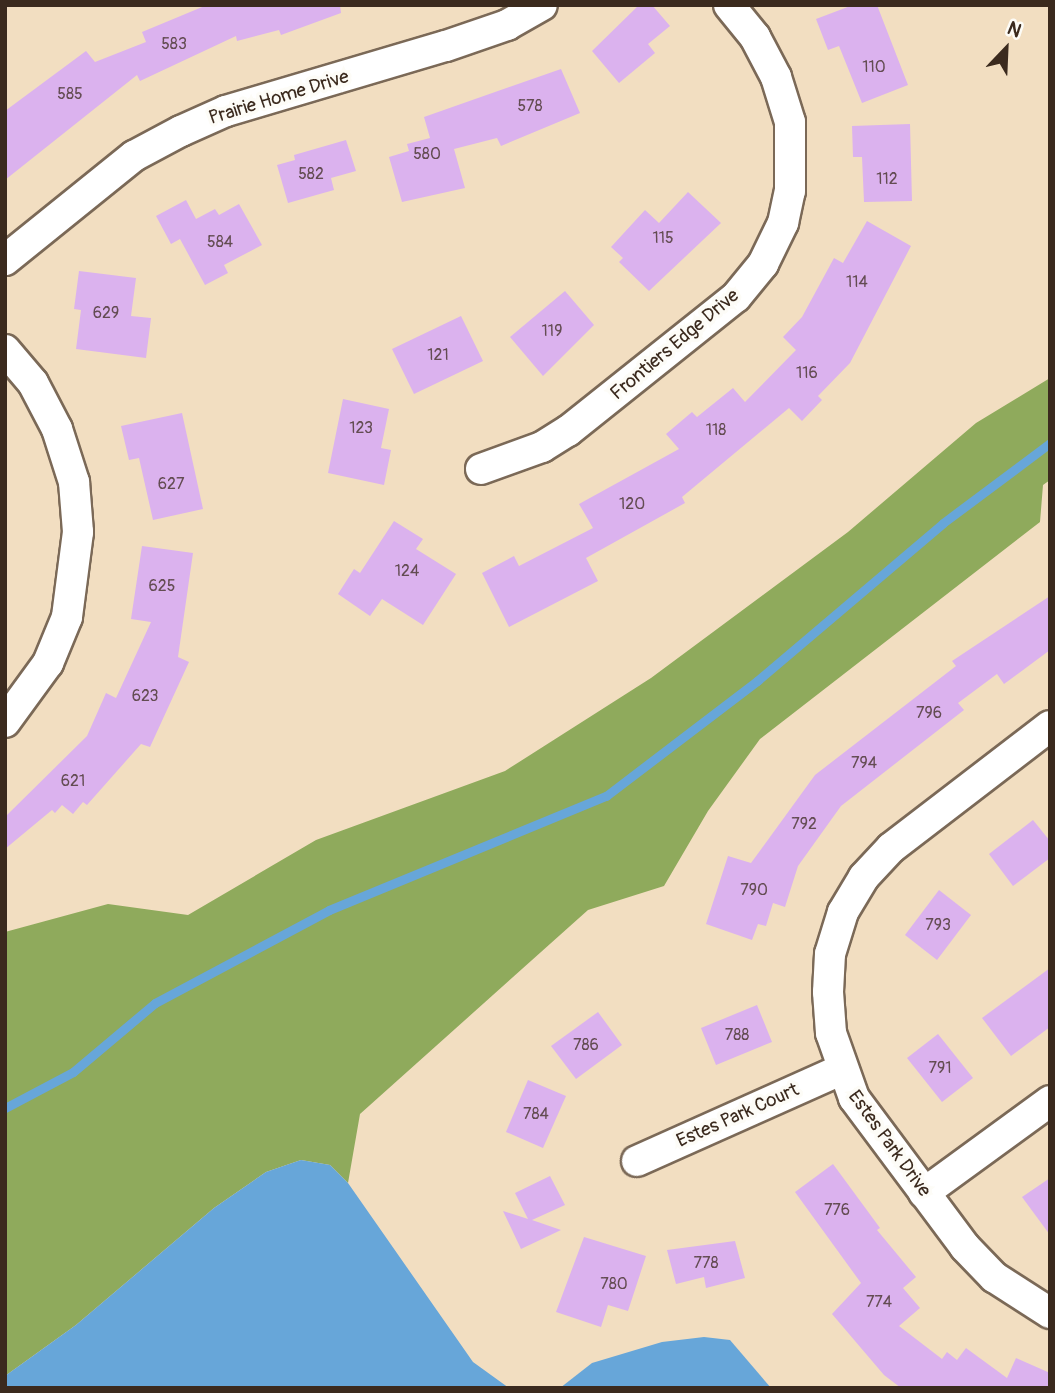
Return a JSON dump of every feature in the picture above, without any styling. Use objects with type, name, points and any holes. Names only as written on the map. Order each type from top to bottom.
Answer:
[{"type":"street","name":"Prairie Home Drive","points":[[5,260],[134,156],[181,131],[226,111],[446,47],[507,24],[542,5]]},
{"type":"street","name":"Frontiers Edge Drive","points":[[481,469],[542,447],[568,431],[736,297],[763,264],[783,223],[790,191],[790,122],[765,57],[729,5]]},
{"type":"street","points":[[5,350],[33,383],[57,429],[74,482],[78,532],[67,617],[48,663],[5,722]]},
{"type":"street","name":"Estes Park Drive","points":[[1050,726],[891,848],[864,877],[843,912],[830,954],[831,1033],[840,1070],[853,1098],[924,1193],[994,1277],[1050,1314]]},
{"type":"street","name":"Estes Park Court","points":[[637,1161],[840,1070]]},
{"type":"street","points":[[924,1193],[1050,1101]]},
{"type":"green space","points":[[1050,378],[1050,480],[1043,485],[1040,522],[760,739],[708,811],[664,886],[588,910],[360,1114],[348,1183],[330,1165],[301,1160],[266,1172],[214,1208],[76,1325],[5,1376],[5,932],[108,904],[188,915],[316,840],[505,771],[651,678],[848,532],[976,423]]},
{"type":"water","points":[[301,1160],[330,1165],[348,1183],[473,1362],[509,1388],[5,1388],[5,1376],[76,1325],[214,1208],[266,1172]]},
{"type":"water","points":[[704,1337],[730,1340],[771,1388],[560,1388],[592,1363],[662,1342]]},
{"type":"building","points":[[207,5],[340,5],[341,13],[281,35],[279,30],[237,41],[236,36],[140,81],[137,75],[5,180],[5,111],[86,51],[95,62],[146,42],[142,32]]},
{"type":"building","points":[[639,5],[652,5],[670,26],[648,44],[655,53],[619,83],[592,51]]},
{"type":"building","points":[[853,5],[877,5],[908,85],[862,103],[839,46],[828,50],[816,19]]},
{"type":"building","points":[[561,69],[580,113],[501,146],[497,138],[454,149],[465,188],[402,202],[389,157],[409,151],[407,144],[430,138],[424,117]]},
{"type":"building","points":[[910,124],[912,201],[864,202],[862,157],[853,157],[852,126]]},
{"type":"building","points":[[346,140],[356,171],[331,178],[334,190],[288,203],[277,165],[295,160],[294,155]]},
{"type":"building","points":[[688,192],[721,223],[649,291],[619,262],[623,258],[611,247],[645,210],[659,223]]},
{"type":"building","points":[[186,200],[196,219],[215,209],[219,215],[239,204],[262,245],[224,265],[228,273],[205,285],[180,239],[171,244],[156,216]]},
{"type":"building","points":[[867,221],[911,246],[850,363],[818,396],[822,400],[802,421],[789,408],[682,497],[685,503],[586,558],[598,581],[509,627],[482,573],[514,556],[519,566],[593,528],[579,504],[679,449],[666,434],[692,412],[697,417],[733,388],[745,402],[796,350],[783,337],[802,317],[834,258],[843,263]]},
{"type":"building","points":[[79,271],[136,278],[131,316],[151,318],[146,358],[76,349],[81,310],[74,309]]},
{"type":"building","points":[[565,291],[594,325],[543,376],[510,337]]},
{"type":"building","points":[[461,316],[483,361],[414,394],[392,349]]},
{"type":"building","points":[[343,399],[389,409],[381,448],[391,450],[384,485],[328,473]]},
{"type":"building","points":[[182,413],[203,509],[153,520],[139,458],[129,460],[121,426]]},
{"type":"building","points":[[394,521],[423,539],[416,549],[456,574],[423,625],[382,599],[370,616],[338,594],[354,569],[360,573]]},
{"type":"building","points":[[142,546],[193,553],[178,657],[189,662],[150,747],[141,744],[87,805],[83,802],[73,814],[62,805],[55,813],[52,810],[5,849],[5,817],[87,736],[106,693],[116,698],[151,622],[131,619]]},
{"type":"building","points":[[1050,596],[1050,650],[1004,684],[997,674],[958,703],[964,710],[841,806],[798,866],[785,907],[773,903],[766,926],[758,924],[752,940],[706,924],[728,856],[751,863],[815,775],[956,666],[952,661]]},
{"type":"building","points":[[1033,820],[1050,841],[1050,858],[1013,886],[989,854]]},
{"type":"building","points":[[939,890],[971,915],[937,960],[905,935]]},
{"type":"building","points":[[1050,968],[1050,1027],[1011,1056],[982,1018]]},
{"type":"building","points":[[757,1005],[772,1042],[716,1065],[701,1028]]},
{"type":"building","points":[[598,1012],[622,1045],[576,1079],[551,1046]]},
{"type":"building","points":[[938,1034],[973,1078],[942,1102],[907,1058]]},
{"type":"building","points":[[528,1080],[566,1096],[543,1148],[506,1132]]},
{"type":"building","points":[[833,1164],[880,1228],[877,1230],[916,1277],[903,1288],[920,1308],[899,1326],[942,1359],[947,1352],[957,1360],[966,1348],[1007,1378],[1016,1358],[1050,1373],[1050,1388],[901,1388],[884,1375],[832,1314],[861,1283],[795,1192]]},
{"type":"building","points":[[550,1176],[565,1205],[532,1220],[561,1230],[521,1249],[503,1211],[528,1219],[515,1193]]},
{"type":"building","points":[[1050,1178],[1050,1235],[1022,1197]]},
{"type":"building","points":[[584,1237],[646,1256],[628,1311],[608,1305],[601,1327],[556,1312]]},
{"type":"building","points":[[735,1241],[745,1278],[706,1288],[704,1277],[676,1284],[667,1250]]},
{"type":"waterway","points":[[5,1108],[73,1072],[155,1003],[329,910],[606,796],[757,681],[943,523],[1050,443]]}]
